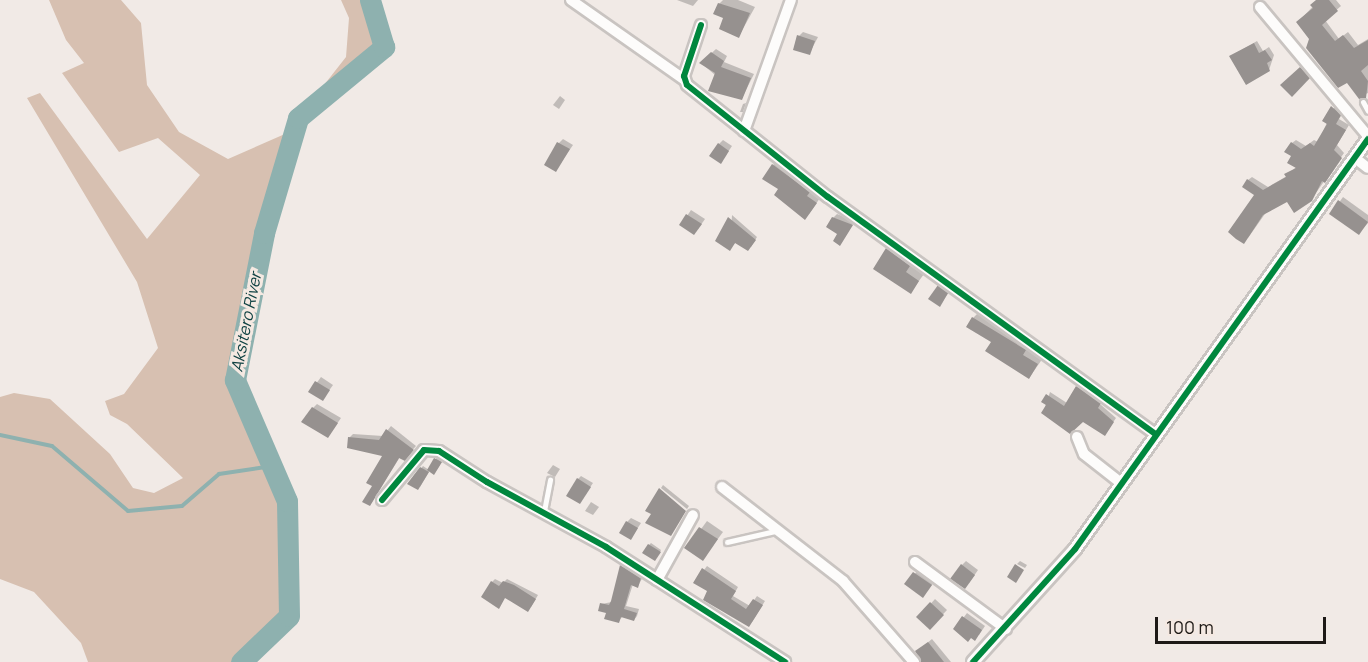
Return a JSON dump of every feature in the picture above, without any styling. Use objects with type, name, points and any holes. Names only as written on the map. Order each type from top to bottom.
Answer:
[{"type":"street","points":[[571,0],[685,80],[744,131],[837,204],[1156,434]]},
{"type":"street","points":[[744,131],[791,0]]},
{"type":"street","points":[[973,662],[1006,629],[1075,549],[1368,138],[1260,7]]},
{"type":"street","points":[[685,80],[701,25]]},
{"type":"street","points":[[1355,158],[1368,168]]},
{"type":"street","points":[[1077,437],[1084,454],[1121,483]]},
{"type":"street","points":[[382,500],[417,456],[431,449],[544,511],[785,662]]},
{"type":"street","points":[[722,487],[855,592],[914,662]]},
{"type":"street","points":[[657,580],[693,515]]},
{"type":"street","points":[[915,562],[1006,629]]},
{"type":"lane","points":[[1363,102],[1368,111]]},
{"type":"lane","points":[[544,511],[550,480]]},
{"type":"lane","points":[[727,542],[775,531]]},
{"type":"shaded area","points":[[49,0],[121,0],[141,23],[147,85],[179,132],[228,159],[294,130],[235,380],[287,501],[289,616],[241,662],[88,662],[81,643],[34,592],[0,579],[0,397],[14,393],[50,399],[110,454],[133,488],[154,493],[183,478],[127,424],[110,415],[105,401],[124,394],[158,348],[137,282],[27,98],[40,93],[147,239],[200,175],[158,138],[119,152],[62,73],[84,63],[66,40]]},
{"type":"shaded area","points":[[341,0],[370,0],[384,47],[298,118],[346,57],[349,18]]},
{"type":"building","points":[[1316,0],[1329,0],[1338,11],[1322,25],[1335,41],[1343,35],[1354,48],[1368,40],[1368,65],[1361,71],[1368,81],[1366,98],[1359,99],[1347,83],[1338,88],[1306,48],[1309,39],[1296,22],[1313,8],[1310,5]]},
{"type":"building","points":[[718,3],[750,13],[739,38],[719,29],[723,18],[713,14]]},
{"type":"building","points":[[797,35],[815,41],[810,55],[793,50]]},
{"type":"building","points":[[1254,43],[1259,53],[1265,50],[1272,60],[1267,63],[1270,71],[1246,85],[1229,56]]},
{"type":"building","points":[[711,52],[724,61],[721,67],[751,78],[742,100],[708,91],[715,73],[699,63]]},
{"type":"building","points":[[1300,67],[1310,78],[1292,97],[1280,85]]},
{"type":"building","points":[[1331,106],[1341,115],[1336,124],[1346,130],[1334,150],[1342,158],[1325,183],[1322,181],[1312,201],[1294,213],[1287,202],[1263,215],[1244,244],[1236,239],[1228,232],[1254,195],[1242,187],[1247,179],[1263,190],[1286,177],[1284,174],[1296,168],[1287,163],[1291,156],[1284,152],[1291,142],[1301,149],[1310,143],[1314,146],[1327,124],[1322,121]]},
{"type":"building","points":[[557,142],[570,149],[556,172],[544,165]]},
{"type":"building","points":[[718,143],[729,151],[721,164],[709,156]]},
{"type":"building","points":[[772,164],[810,192],[807,196],[817,203],[805,220],[774,195],[778,189],[762,179]]},
{"type":"building","points":[[1338,200],[1368,222],[1359,235],[1329,214]]},
{"type":"building","points":[[686,214],[702,224],[694,235],[679,225]]},
{"type":"building","points":[[728,217],[756,240],[748,251],[735,243],[730,251],[715,241]]},
{"type":"building","points":[[832,217],[853,225],[840,246],[833,241],[837,234],[826,227]]},
{"type":"building","points":[[886,248],[910,266],[906,272],[919,281],[911,294],[873,269]]},
{"type":"building","points":[[938,285],[948,293],[940,307],[928,299]]},
{"type":"building","points":[[972,317],[1026,350],[1023,355],[1038,364],[1029,379],[985,351],[991,342],[966,327]]},
{"type":"building","points":[[315,381],[330,390],[323,401],[308,392]]},
{"type":"building","points":[[1076,386],[1101,403],[1098,408],[1114,422],[1105,436],[1083,422],[1070,434],[1041,413],[1046,405],[1041,402],[1046,394],[1064,406]]},
{"type":"building","points":[[312,407],[338,423],[328,438],[301,422]]},
{"type":"building","points":[[386,429],[414,450],[405,461],[399,458],[370,506],[362,502],[372,486],[366,483],[382,456],[347,448],[348,437],[379,440]]},
{"type":"building","points":[[434,458],[442,462],[434,475],[427,470]]},
{"type":"building","points":[[420,467],[429,472],[418,490],[407,484]]},
{"type":"building","points":[[577,478],[591,487],[580,504],[566,496]]},
{"type":"building","points":[[659,488],[686,511],[671,536],[645,523],[651,514],[645,511]]},
{"type":"building","points":[[626,521],[638,528],[631,540],[619,533]]},
{"type":"building","points":[[699,527],[718,539],[703,561],[684,548]]},
{"type":"building","points":[[648,544],[661,552],[655,561],[642,553]]},
{"type":"building","points":[[961,564],[975,575],[965,589],[950,579]]},
{"type":"building","points":[[1015,564],[1024,570],[1016,583],[1007,577]]},
{"type":"building","points":[[620,565],[641,578],[638,588],[631,585],[624,609],[637,613],[634,621],[621,617],[619,623],[604,619],[606,613],[598,611],[600,603],[609,605],[611,601]]},
{"type":"building","points":[[702,568],[736,591],[731,599],[746,609],[753,599],[763,605],[749,627],[703,600],[707,591],[693,583]]},
{"type":"building","points":[[913,572],[932,585],[923,598],[904,584]]},
{"type":"building","points":[[491,581],[499,586],[503,581],[514,585],[536,599],[528,612],[505,598],[499,609],[481,597]]},
{"type":"building","points":[[930,602],[944,615],[930,630],[916,617]]},
{"type":"building","points":[[962,616],[982,630],[975,641],[971,638],[968,642],[953,629]]},
{"type":"building","points":[[928,642],[944,662],[921,662],[915,651]]},
{"type":"waterway","name":"Aksitero River","points":[[241,662],[289,616],[287,501],[235,380],[264,233],[298,118],[384,47],[370,0]]},
{"type":"waterway","points":[[0,435],[52,446],[128,511],[182,506],[219,474],[272,466]]},
{"type":"cycle path","points":[[701,25],[684,76],[687,85],[828,197],[1156,434]]},
{"type":"cycle path","points":[[973,662],[1075,549],[1368,139]]},
{"type":"cycle path","points":[[382,500],[424,450],[439,451],[487,482],[606,547],[785,662]]}]
